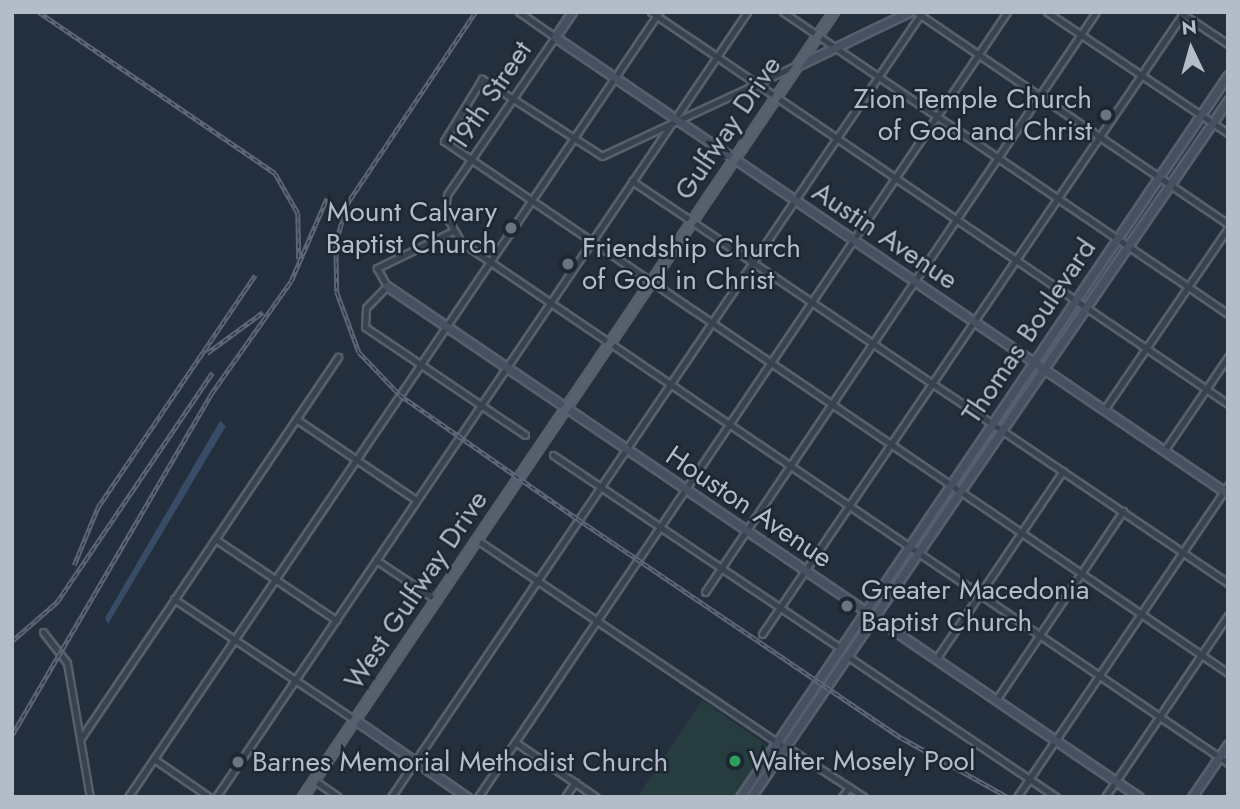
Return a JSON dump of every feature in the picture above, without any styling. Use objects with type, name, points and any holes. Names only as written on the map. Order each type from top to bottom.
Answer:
[{"type":"main road","name":"19th Street","points":[[555,37],[572,12]]},
{"type":"main road","name":"Gulfway Drive","points":[[566,408],[834,12]]},
{"type":"main road","points":[[798,65],[909,12]]},
{"type":"main road","name":"Austin Avenue","points":[[555,37],[1164,451],[1226,490]]},
{"type":"main road","name":"Thomas Boulevard","points":[[868,613],[950,485],[1228,75]]},
{"type":"main road","name":"Thomas Boulevard","points":[[868,613],[920,554],[1228,100]]},
{"type":"main road","name":"Houston Avenue","points":[[387,286],[1139,797]]},
{"type":"main road","name":"West Gulfway Drive","points":[[303,797],[566,408]]},
{"type":"main road","points":[[751,797],[868,613]]},
{"type":"main road","points":[[355,720],[467,797]]},
{"type":"main road","points":[[1192,797],[1228,744]]},
{"type":"main road","points":[[740,797],[783,747]]},
{"type":"street","name":"Austin Avenue","points":[[519,12],[555,37]]},
{"type":"street","points":[[678,120],[747,12]]},
{"type":"street","points":[[783,12],[1228,314]]},
{"type":"street","points":[[478,797],[1007,12]]},
{"type":"street","points":[[1047,12],[1228,133]]},
{"type":"street","points":[[705,592],[1097,12]]},
{"type":"street","points":[[391,797],[919,13],[1228,226],[1104,410]]},
{"type":"street","points":[[762,634],[1183,13],[1228,44]]},
{"type":"street","points":[[128,797],[656,14],[1228,404]]},
{"type":"street","name":"19th Street","points":[[453,230],[444,204],[555,37]]},
{"type":"street","points":[[798,65],[608,155],[573,139],[482,79],[444,141],[1228,673]]},
{"type":"street","points":[[216,797],[667,129]]},
{"type":"street","points":[[632,181],[1228,583]]},
{"type":"street","points":[[453,230],[489,262],[1228,763]]},
{"type":"street","name":"Houston Avenue","points":[[387,286],[377,268],[453,230]]},
{"type":"street","points":[[387,286],[363,319],[421,364],[525,435]]},
{"type":"street","points":[[81,738],[338,357]]},
{"type":"street","points":[[1164,451],[1228,357]]},
{"type":"street","points":[[296,419],[416,500]]},
{"type":"street","points":[[553,455],[1056,797]]},
{"type":"street","points":[[936,659],[1063,471]]},
{"type":"street","points":[[1017,797],[1226,490]]},
{"type":"street","points":[[996,700],[1123,512]]},
{"type":"street","points":[[215,539],[335,620]]},
{"type":"street","points":[[477,540],[783,747],[864,797]]},
{"type":"street","points":[[376,560],[436,600]]},
{"type":"street","points":[[174,599],[355,720]]},
{"type":"street","points":[[1105,797],[1228,615]]},
{"type":"street","points":[[43,632],[59,654],[81,738],[90,797]]},
{"type":"street","points":[[515,741],[596,797]]},
{"type":"street","points":[[154,759],[209,797]]},
{"type":"street","points":[[314,780],[338,797]]},
{"type":"street","points":[[565,797],[575,782]]},
{"type":"street","points":[[842,797],[849,787]]},
{"type":"green space","points":[[702,700],[768,746],[734,797],[637,797]]},
{"type":"water","points":[[220,421],[226,426],[108,624],[105,618]]},
{"type":"railway","points":[[39,12],[275,173],[298,213],[299,259]]},
{"type":"railway","points":[[476,12],[347,205],[336,243],[337,292],[359,352],[400,395],[578,519],[902,738],[1008,797]]},
{"type":"railway","points":[[12,735],[211,394],[291,281],[327,198]]},
{"type":"railway","points":[[74,565],[98,507],[255,275]]},
{"type":"railway","points":[[207,353],[263,312]]},
{"type":"railway","points":[[12,641],[57,602],[212,373]]},
{"type":"place","name":"Zion Temple Church of God and Christ","points":[[1106,115]]},
{"type":"place","name":"Mount Calvary Baptist Church","points":[[511,228]]},
{"type":"place","name":"Friendship Church of God in Christ","points":[[568,264]]},
{"type":"place","name":"Greater Macedonia Baptist Church","points":[[847,606]]},
{"type":"place","name":"Walter Mosely Pool","points":[[735,761]]},
{"type":"place","name":"Barnes Memorial Methodist Church","points":[[238,762]]}]
